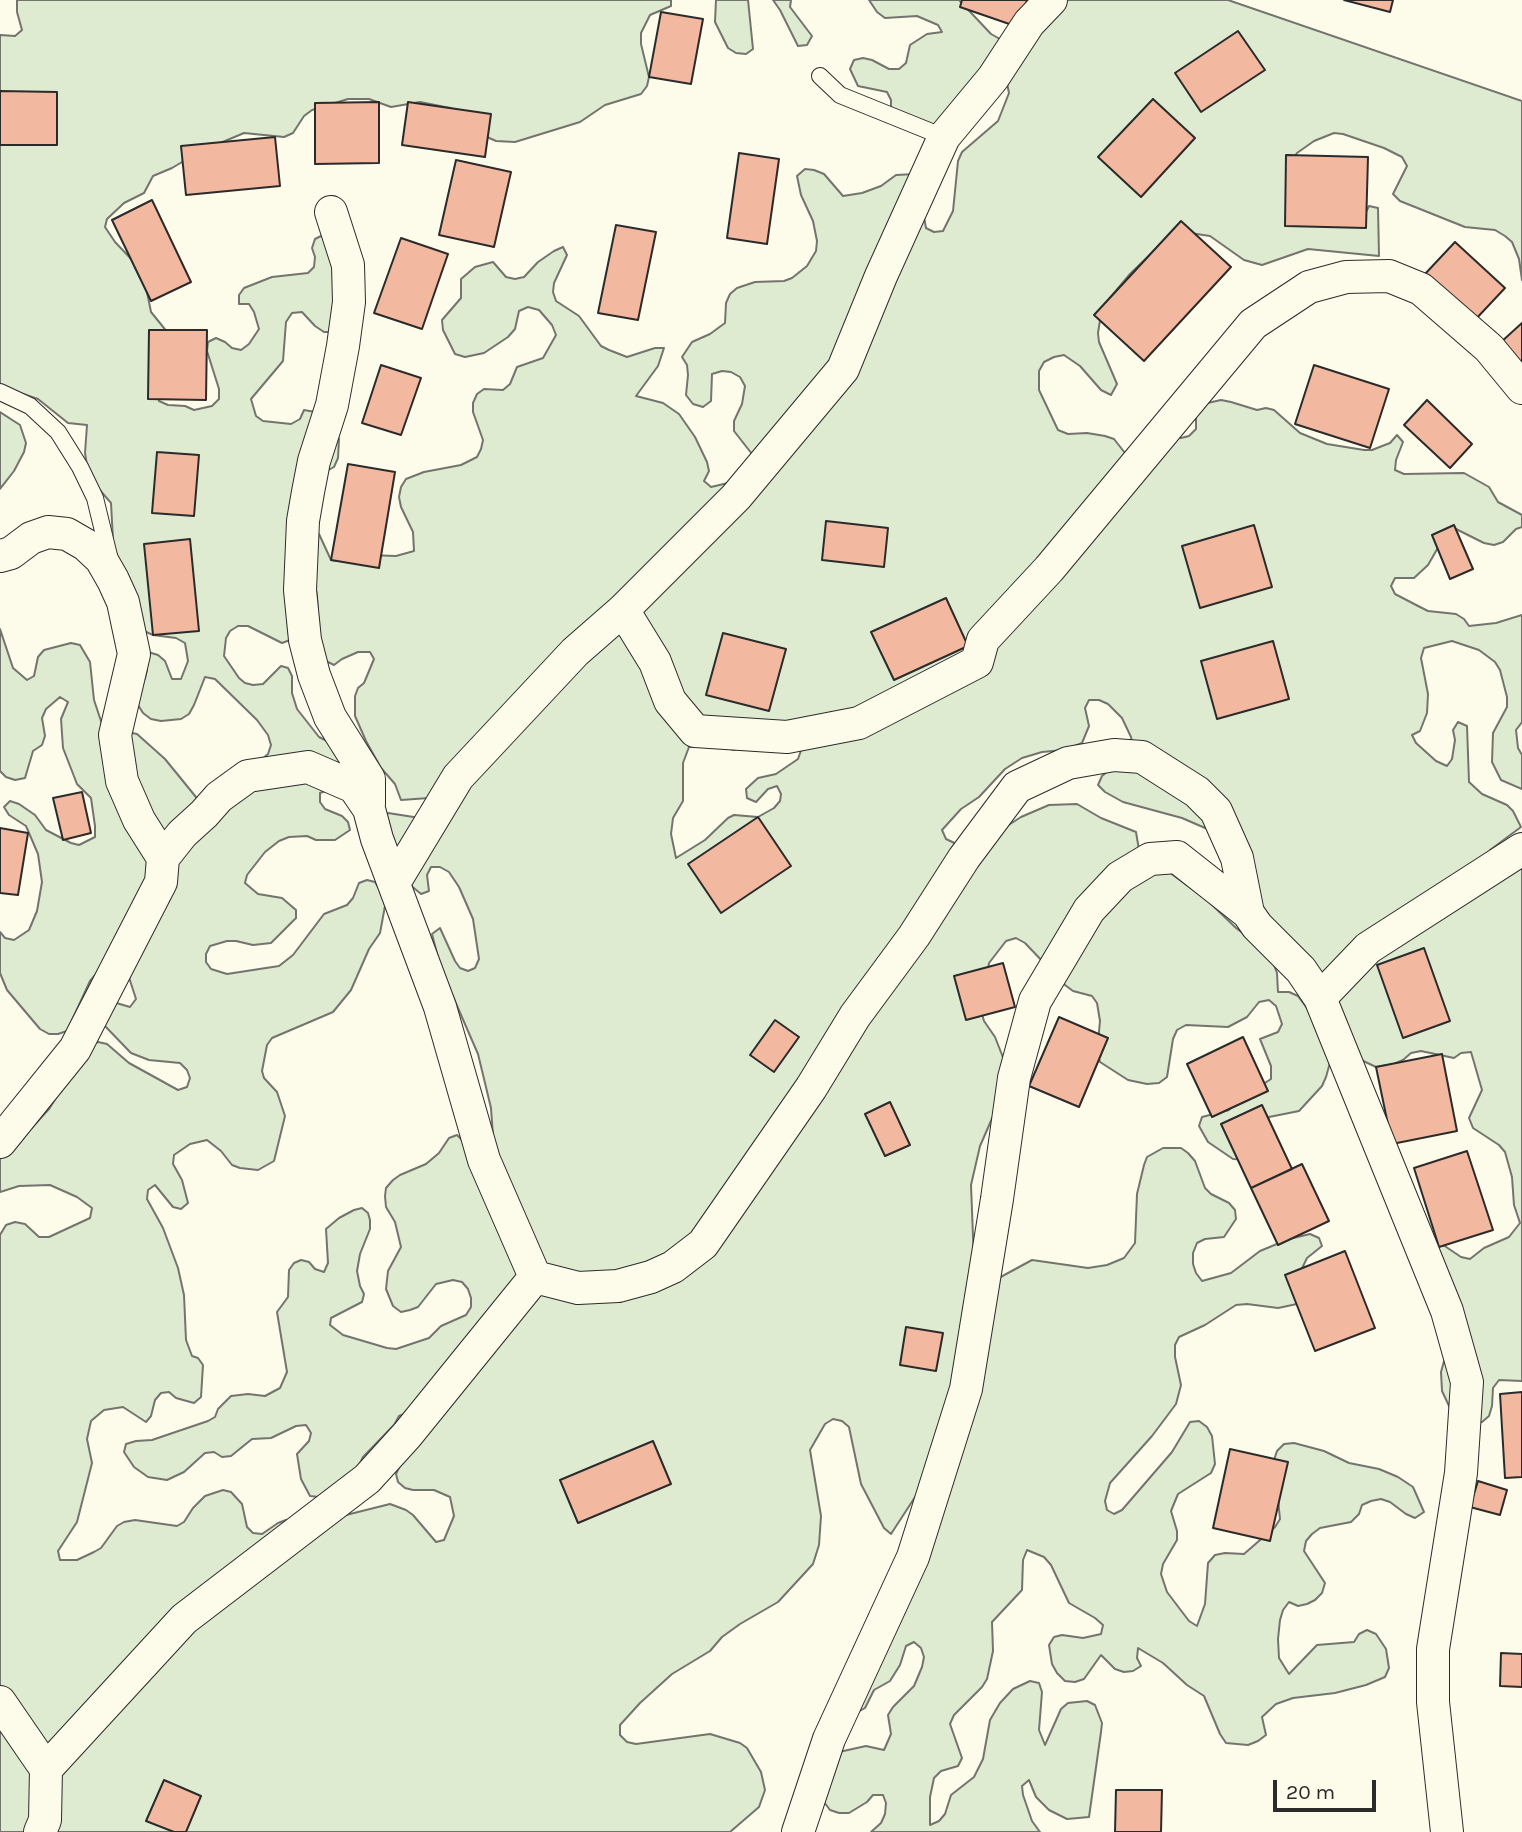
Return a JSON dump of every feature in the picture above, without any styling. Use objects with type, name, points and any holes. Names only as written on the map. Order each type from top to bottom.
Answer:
[{"type":"street","points":[[394,883],[458,776],[575,652],[623,610],[736,497],[843,369],[881,276],[944,137],[993,78],[1029,23],[1051,0]]},
{"type":"street","points":[[331,212],[348,265],[348,302],[332,405],[314,461],[303,521],[300,590],[305,640],[314,676],[330,717],[369,779],[369,809],[377,839],[440,1007],[484,1160],[535,1277]]},
{"type":"street","points":[[623,610],[655,662],[670,701],[695,731],[787,737],[859,723],[977,662],[984,639],[1049,569],[1253,324],[1310,286],[1346,277],[1389,276],[1421,289],[1489,348],[1522,388]]},
{"type":"street","points":[[0,556],[11,553],[31,538],[48,532],[68,534],[101,559],[113,580],[123,602],[134,654],[115,735],[122,781],[139,820],[163,858]]},
{"type":"street","points":[[535,1277],[578,1288],[618,1286],[673,1268],[703,1244],[811,1088],[855,1016],[914,936],[964,858],[1017,787],[1068,763],[1114,755],[1142,757],[1196,792],[1216,811],[1237,858],[1248,913]]},
{"type":"street","points":[[0,1142],[75,1049],[161,882],[163,858],[182,834],[219,797],[248,776],[309,768],[354,787],[369,809]]},
{"type":"street","points":[[1320,998],[1368,948],[1522,849]]},
{"type":"street","points":[[798,1832],[829,1739],[914,1557],[966,1389],[1014,1078],[1035,1001],[1089,910],[1120,877],[1150,859],[1177,857],[1248,913],[1257,926],[1301,970],[1320,998],[1447,1311],[1467,1382],[1461,1473],[1433,1649],[1433,1702],[1447,1832]]},
{"type":"street","points":[[46,1769],[184,1619],[367,1479],[407,1435],[535,1277]]},
{"type":"street","points":[[0,1702],[46,1769],[45,1820],[40,1832]]},
{"type":"lane","points":[[820,76],[840,94],[944,137]]},
{"type":"lane","points":[[0,392],[30,406],[58,432],[80,467],[95,498],[113,580]]},
{"type":"green space","points":[[17,0],[671,0],[671,6],[650,15],[641,33],[649,77],[647,86],[641,94],[605,105],[580,122],[515,142],[496,141],[450,108],[420,102],[391,107],[369,99],[348,99],[312,110],[304,116],[293,133],[284,137],[244,133],[199,152],[153,176],[144,193],[124,203],[107,219],[105,227],[135,263],[146,287],[151,312],[168,333],[157,393],[159,401],[194,410],[212,406],[219,399],[219,389],[207,351],[208,342],[216,338],[241,350],[249,344],[259,329],[249,304],[239,304],[239,295],[244,288],[272,277],[308,273],[314,267],[312,248],[315,239],[323,235],[333,236],[342,307],[334,332],[324,332],[302,312],[292,313],[286,322],[283,361],[251,399],[256,416],[263,421],[291,424],[300,419],[304,410],[315,412],[336,430],[339,439],[338,458],[334,467],[325,472],[311,533],[319,534],[331,560],[340,561],[366,555],[396,556],[414,551],[413,532],[399,497],[406,479],[424,472],[461,465],[477,457],[483,440],[473,412],[477,394],[484,389],[503,390],[510,384],[517,367],[543,358],[556,335],[552,325],[539,310],[528,307],[519,311],[515,329],[508,337],[484,353],[465,357],[455,354],[443,330],[442,320],[461,298],[461,279],[475,267],[493,262],[506,277],[524,277],[538,262],[563,247],[567,255],[554,283],[556,301],[579,316],[601,346],[609,350],[627,357],[655,348],[664,348],[658,366],[636,396],[663,403],[679,414],[695,437],[707,462],[709,471],[704,481],[711,487],[728,483],[752,454],[734,431],[734,421],[742,404],[745,386],[740,377],[731,372],[712,374],[711,401],[703,407],[693,404],[686,395],[687,365],[682,357],[692,342],[725,323],[726,303],[737,288],[755,282],[784,281],[807,266],[816,251],[817,241],[797,176],[805,169],[824,174],[843,196],[881,186],[896,175],[916,174],[926,228],[934,232],[943,231],[953,211],[958,161],[962,152],[998,121],[1009,93],[1007,83],[943,126],[903,121],[891,109],[887,92],[858,86],[850,69],[854,60],[863,58],[889,69],[899,69],[906,63],[910,45],[927,34],[942,32],[938,25],[917,16],[885,18],[869,0],[959,0],[991,34],[1007,43],[1033,0],[1228,0],[1522,101],[1522,280],[1519,259],[1512,242],[1505,236],[1495,230],[1465,227],[1400,201],[1393,194],[1407,166],[1402,157],[1384,148],[1334,133],[1314,141],[1292,160],[1365,214],[1369,206],[1378,208],[1379,256],[1308,249],[1262,265],[1244,260],[1210,236],[1190,233],[1162,243],[1130,274],[1104,305],[1098,333],[1099,342],[1117,384],[1111,395],[1101,390],[1080,366],[1064,355],[1044,362],[1039,371],[1039,390],[1058,430],[1068,434],[1087,433],[1114,439],[1125,453],[1162,434],[1181,438],[1189,436],[1196,429],[1196,411],[1203,404],[1221,400],[1257,410],[1274,410],[1300,433],[1327,444],[1372,450],[1390,443],[1397,435],[1403,442],[1395,470],[1404,474],[1464,473],[1489,487],[1498,502],[1522,515],[1522,527],[1516,529],[1503,542],[1494,545],[1456,529],[1447,532],[1428,565],[1414,578],[1395,578],[1391,586],[1395,594],[1420,607],[1428,611],[1456,614],[1469,626],[1496,623],[1522,615],[1522,722],[1516,730],[1518,748],[1522,755],[1522,789],[1501,780],[1492,762],[1493,733],[1507,707],[1507,697],[1500,670],[1495,662],[1479,650],[1452,641],[1424,648],[1421,658],[1428,694],[1427,713],[1420,731],[1412,735],[1416,743],[1436,761],[1447,766],[1452,759],[1455,740],[1453,730],[1458,722],[1467,726],[1469,782],[1482,794],[1507,805],[1521,827],[1490,850],[1492,858],[1522,864],[1522,1381],[1499,1380],[1493,1388],[1489,1416],[1482,1422],[1473,1424],[1450,1408],[1442,1391],[1441,1372],[1451,1336],[1427,1234],[1461,1257],[1470,1259],[1484,1248],[1509,1237],[1520,1223],[1514,1205],[1512,1177],[1505,1152],[1473,1128],[1469,1118],[1482,1090],[1471,1052],[1461,1053],[1454,1058],[1421,1051],[1411,1053],[1394,1064],[1376,1067],[1357,1058],[1290,956],[1219,834],[1182,818],[1123,802],[1098,785],[1108,771],[1134,755],[1131,737],[1122,718],[1108,704],[1099,700],[1089,700],[1085,708],[1089,726],[1082,743],[1064,750],[1042,752],[1022,758],[1005,769],[942,830],[946,839],[963,847],[990,837],[1021,817],[1049,805],[1077,804],[1101,818],[1136,832],[1139,850],[1207,900],[1236,928],[1264,949],[1271,957],[1277,973],[1278,992],[1289,992],[1298,996],[1309,1011],[1331,1059],[1322,1086],[1299,1111],[1269,1117],[1253,1160],[1233,1159],[1208,1142],[1199,1126],[1202,1117],[1229,1110],[1234,1103],[1271,1079],[1271,1066],[1260,1039],[1278,1032],[1282,1024],[1276,1006],[1269,1000],[1259,1002],[1247,1017],[1228,1027],[1186,1025],[1177,1030],[1173,1039],[1167,1077],[1159,1083],[1147,1084],[1128,1080],[1100,1062],[1097,1052],[1100,1021],[1097,1003],[1092,996],[1073,991],[1065,985],[1025,943],[1016,938],[1006,941],[989,963],[981,1011],[1004,1060],[1001,1098],[980,1146],[971,1185],[974,1262],[997,1279],[1032,1260],[1088,1268],[1107,1265],[1124,1258],[1135,1243],[1137,1194],[1144,1165],[1147,1157],[1163,1148],[1181,1148],[1188,1153],[1195,1161],[1205,1188],[1235,1210],[1236,1219],[1224,1237],[1205,1239],[1197,1243],[1193,1264],[1202,1281],[1231,1273],[1260,1251],[1289,1239],[1310,1234],[1319,1238],[1322,1246],[1307,1258],[1294,1285],[1297,1304],[1278,1308],[1236,1305],[1205,1325],[1179,1337],[1175,1345],[1175,1357],[1181,1385],[1176,1404],[1110,1483],[1105,1501],[1107,1510],[1114,1514],[1122,1510],[1172,1452],[1190,1422],[1199,1421],[1207,1427],[1212,1436],[1215,1464],[1211,1473],[1178,1494],[1171,1511],[1177,1540],[1163,1564],[1161,1574],[1167,1592],[1189,1621],[1197,1626],[1205,1604],[1208,1563],[1215,1555],[1244,1554],[1275,1527],[1280,1519],[1274,1460],[1277,1451],[1284,1444],[1294,1443],[1324,1451],[1349,1463],[1379,1469],[1398,1477],[1413,1487],[1424,1512],[1415,1518],[1381,1499],[1362,1505],[1359,1514],[1351,1522],[1320,1528],[1312,1534],[1306,1541],[1304,1551],[1325,1583],[1322,1593],[1307,1604],[1298,1606],[1289,1602],[1280,1620],[1278,1639],[1279,1658],[1289,1674],[1317,1645],[1354,1642],[1359,1634],[1367,1630],[1376,1634],[1386,1649],[1389,1668],[1385,1677],[1335,1693],[1293,1698],[1276,1704],[1262,1717],[1266,1735],[1248,1745],[1226,1743],[1204,1696],[1163,1663],[1138,1648],[1137,1658],[1141,1666],[1133,1671],[1115,1669],[1101,1655],[1084,1679],[1065,1681],[1052,1664],[1049,1645],[1054,1637],[1062,1635],[1083,1638],[1101,1634],[1103,1625],[1069,1603],[1051,1565],[1044,1557],[1027,1550],[1023,1560],[1022,1590],[992,1622],[993,1651],[987,1679],[954,1715],[950,1724],[962,1758],[958,1766],[941,1771],[934,1778],[930,1797],[930,1825],[945,1814],[951,1795],[974,1777],[983,1759],[990,1720],[1000,1703],[1013,1689],[1030,1681],[1039,1683],[1042,1692],[1039,1730],[1045,1745],[1061,1709],[1068,1703],[1087,1701],[1095,1705],[1102,1723],[1089,1817],[1067,1819],[1049,1810],[1036,1797],[1029,1780],[1022,1786],[1023,1795],[1032,1821],[1040,1832],[871,1832],[881,1823],[885,1814],[886,1803],[883,1795],[873,1795],[849,1813],[830,1810],[824,1802],[839,1752],[866,1746],[884,1750],[891,1734],[888,1715],[914,1686],[922,1667],[924,1657],[921,1648],[914,1642],[906,1646],[900,1665],[890,1681],[874,1690],[865,1708],[856,1713],[882,1630],[917,1494],[891,1534],[884,1528],[861,1484],[849,1427],[842,1421],[833,1419],[825,1424],[810,1450],[821,1516],[819,1545],[813,1564],[778,1602],[740,1624],[722,1637],[710,1651],[672,1674],[620,1725],[620,1735],[627,1742],[636,1744],[710,1734],[740,1743],[747,1748],[761,1772],[765,1790],[759,1807],[730,1832],[0,1832],[0,1235],[6,1225],[15,1222],[25,1224],[39,1237],[49,1237],[90,1218],[92,1208],[77,1197],[50,1185],[19,1186],[0,1192],[0,1159],[49,1109],[90,1044],[107,1044],[129,1063],[178,1090],[187,1087],[190,1078],[180,1063],[149,1060],[131,1053],[104,1025],[113,1002],[130,1007],[136,999],[124,962],[96,974],[90,981],[67,1031],[58,1034],[49,1034],[40,1029],[7,990],[0,973],[0,932],[5,938],[14,940],[29,930],[37,911],[42,882],[38,854],[26,826],[9,815],[4,807],[10,801],[19,804],[35,815],[46,830],[79,845],[95,837],[95,826],[91,798],[77,784],[63,748],[61,719],[68,702],[60,697],[46,709],[42,718],[45,736],[42,745],[33,751],[25,778],[15,780],[0,771],[0,629],[13,668],[27,680],[34,676],[38,657],[44,650],[71,643],[80,645],[90,662],[94,700],[103,727],[137,734],[165,759],[200,802],[261,760],[268,754],[271,745],[268,735],[257,720],[215,679],[205,677],[189,714],[181,719],[161,721],[151,719],[143,713],[138,705],[138,696],[147,670],[144,661],[148,652],[165,661],[172,679],[181,679],[188,661],[185,643],[176,638],[144,631],[114,559],[111,503],[88,472],[85,453],[87,425],[68,423],[38,399],[20,393],[0,392],[0,35],[15,36],[22,30]],"holes":[[[314,578],[320,658],[334,665],[358,652],[370,652],[374,659],[355,696],[355,716],[381,768],[395,784],[401,800],[429,798],[420,818],[388,813],[383,820],[408,883],[421,894],[429,891],[427,875],[431,867],[440,867],[449,872],[459,887],[473,919],[479,959],[475,968],[468,971],[460,968],[455,961],[440,928],[432,934],[441,969],[478,1054],[491,1108],[493,1136],[490,1153],[463,1141],[457,1135],[449,1138],[439,1153],[426,1164],[393,1180],[386,1188],[385,1196],[386,1207],[395,1222],[401,1247],[388,1271],[386,1289],[393,1306],[401,1312],[418,1307],[436,1284],[453,1280],[462,1282],[468,1289],[471,1307],[466,1315],[441,1326],[429,1338],[396,1349],[343,1335],[330,1325],[331,1318],[362,1302],[364,1294],[357,1271],[360,1254],[370,1229],[370,1220],[368,1213],[362,1208],[354,1210],[326,1229],[328,1263],[324,1272],[301,1260],[294,1263],[289,1270],[288,1297],[277,1312],[287,1372],[280,1388],[265,1396],[231,1396],[218,1409],[215,1417],[208,1421],[152,1440],[126,1444],[124,1452],[134,1467],[148,1477],[167,1480],[184,1472],[205,1453],[231,1456],[252,1439],[271,1438],[296,1426],[306,1425],[311,1433],[309,1441],[297,1454],[301,1479],[310,1496],[319,1497],[347,1490],[363,1457],[394,1425],[399,1416],[417,1409],[404,1457],[396,1474],[398,1482],[405,1488],[434,1490],[450,1497],[454,1516],[444,1540],[436,1542],[413,1515],[390,1504],[322,1521],[286,1520],[262,1534],[253,1533],[247,1527],[242,1504],[231,1492],[223,1490],[205,1496],[184,1522],[177,1526],[135,1520],[124,1522],[117,1526],[101,1548],[77,1560],[60,1560],[58,1551],[77,1522],[92,1463],[87,1439],[91,1421],[104,1410],[123,1407],[146,1422],[151,1416],[155,1400],[161,1393],[169,1392],[176,1398],[194,1403],[201,1397],[203,1365],[198,1358],[192,1356],[186,1340],[184,1295],[178,1268],[163,1228],[147,1199],[148,1190],[155,1185],[173,1207],[181,1209],[188,1203],[182,1180],[173,1164],[174,1155],[190,1144],[207,1140],[221,1151],[232,1165],[240,1168],[258,1170],[274,1161],[285,1116],[277,1092],[264,1078],[262,1071],[267,1045],[272,1038],[333,1012],[351,990],[369,949],[380,933],[384,897],[375,882],[367,880],[359,883],[347,905],[324,914],[293,955],[279,966],[227,974],[211,969],[206,962],[210,946],[227,941],[253,945],[271,943],[296,918],[296,910],[282,898],[258,894],[245,883],[247,875],[265,852],[289,837],[307,836],[316,840],[335,840],[350,830],[348,822],[342,816],[325,809],[320,802],[320,793],[328,790],[347,758],[319,737],[297,709],[292,693],[292,676],[288,668],[281,666],[263,684],[253,685],[239,678],[224,656],[226,638],[230,631],[238,626],[248,626],[282,643],[290,640]],[[759,737],[804,742],[798,759],[776,774],[758,778],[746,789],[747,798],[756,802],[768,789],[777,786],[781,794],[780,801],[774,808],[758,817],[734,815],[728,818],[705,840],[676,858],[671,834],[673,818],[683,801],[683,763],[689,747],[717,746],[734,750]]]},
{"type":"green space","points":[[716,0],[748,0],[753,49],[746,54],[736,53],[728,48],[715,22]]},
{"type":"green space","points":[[773,0],[791,0],[790,7],[812,36],[807,45],[798,46]]},
{"type":"green space","points":[[0,412],[20,425],[26,443],[14,471],[0,489]]},
{"type":"building","points":[[962,0],[1027,0],[1018,27],[960,7]]},
{"type":"building","points":[[1344,0],[1393,0],[1390,12]]},
{"type":"building","points":[[661,12],[703,19],[691,84],[649,77]]},
{"type":"building","points":[[1238,31],[1265,70],[1201,112],[1175,73]]},
{"type":"building","points":[[0,91],[57,92],[57,145],[0,145]]},
{"type":"building","points":[[1153,99],[1195,138],[1141,197],[1098,157]]},
{"type":"building","points":[[379,102],[379,163],[315,164],[315,103]]},
{"type":"building","points":[[408,102],[491,114],[485,157],[402,145]]},
{"type":"building","points":[[275,137],[280,186],[186,195],[181,146]]},
{"type":"building","points":[[739,153],[779,159],[767,244],[727,238]]},
{"type":"building","points":[[1286,155],[1368,157],[1366,228],[1285,226]]},
{"type":"building","points":[[456,160],[511,172],[494,247],[439,235]]},
{"type":"building","points":[[152,200],[191,282],[151,301],[112,220]]},
{"type":"building","points":[[1181,221],[1231,267],[1144,361],[1094,315]]},
{"type":"building","points":[[616,225],[656,232],[638,320],[598,313]]},
{"type":"building","points":[[401,238],[448,254],[422,329],[374,313]]},
{"type":"building","points":[[1455,242],[1505,288],[1474,321],[1425,274]]},
{"type":"building","points":[[1522,323],[1522,367],[1500,343]]},
{"type":"building","points":[[149,330],[207,330],[206,400],[148,399]]},
{"type":"building","points":[[381,365],[421,378],[401,435],[362,423]]},
{"type":"building","points":[[1314,365],[1389,389],[1370,448],[1295,424]]},
{"type":"building","points":[[1427,400],[1472,444],[1450,468],[1404,425]]},
{"type":"building","points":[[157,452],[199,455],[194,516],[152,513]]},
{"type":"building","points":[[348,464],[395,472],[379,568],[331,560]]},
{"type":"building","points":[[826,521],[888,528],[884,567],[822,560]]},
{"type":"building","points":[[1254,525],[1272,587],[1200,608],[1182,546]]},
{"type":"building","points":[[1454,525],[1473,569],[1450,579],[1432,535]]},
{"type":"building","points":[[190,539],[199,631],[153,635],[144,544]]},
{"type":"building","points":[[946,598],[968,646],[894,680],[871,632]]},
{"type":"building","points":[[723,633],[786,649],[769,711],[706,695]]},
{"type":"building","points":[[1273,641],[1289,699],[1217,719],[1201,661]]},
{"type":"building","points":[[82,792],[91,833],[63,840],[53,798]]},
{"type":"building","points":[[758,817],[791,866],[721,913],[688,864]]},
{"type":"building","points":[[0,828],[28,833],[18,895],[0,893]]},
{"type":"building","points":[[1424,948],[1450,1021],[1403,1038],[1377,965]]},
{"type":"building","points":[[1003,963],[1015,1007],[966,1020],[954,976]]},
{"type":"building","points":[[1059,1017],[1108,1038],[1079,1107],[1029,1086]]},
{"type":"building","points":[[775,1020],[799,1037],[774,1072],[750,1055]]},
{"type":"building","points":[[1243,1037],[1268,1091],[1212,1117],[1187,1064]]},
{"type":"building","points":[[1442,1054],[1457,1131],[1392,1144],[1376,1067]]},
{"type":"building","points":[[890,1102],[910,1145],[885,1156],[865,1114]]},
{"type":"building","points":[[1262,1105],[1292,1169],[1251,1188],[1221,1124]]},
{"type":"building","points":[[1467,1151],[1493,1230],[1439,1247],[1414,1168]]},
{"type":"building","points":[[1302,1164],[1329,1221],[1278,1245],[1251,1188]]},
{"type":"building","points":[[1345,1251],[1375,1328],[1315,1351],[1285,1275]]},
{"type":"building","points":[[906,1327],[943,1333],[936,1371],[900,1365]]},
{"type":"building","points":[[1522,1392],[1522,1477],[1505,1478],[1500,1394]]},
{"type":"building","points":[[653,1441],[671,1484],[578,1523],[560,1480]]},
{"type":"building","points":[[1230,1449],[1288,1462],[1270,1541],[1213,1528]]},
{"type":"building","points":[[1478,1481],[1507,1490],[1500,1515],[1470,1507]]},
{"type":"building","points":[[1501,1653],[1522,1654],[1522,1687],[1500,1686]]},
{"type":"building","points":[[164,1780],[201,1796],[186,1832],[174,1832],[146,1821]]},
{"type":"building","points":[[1116,1790],[1162,1790],[1161,1832],[1115,1832]]}]
